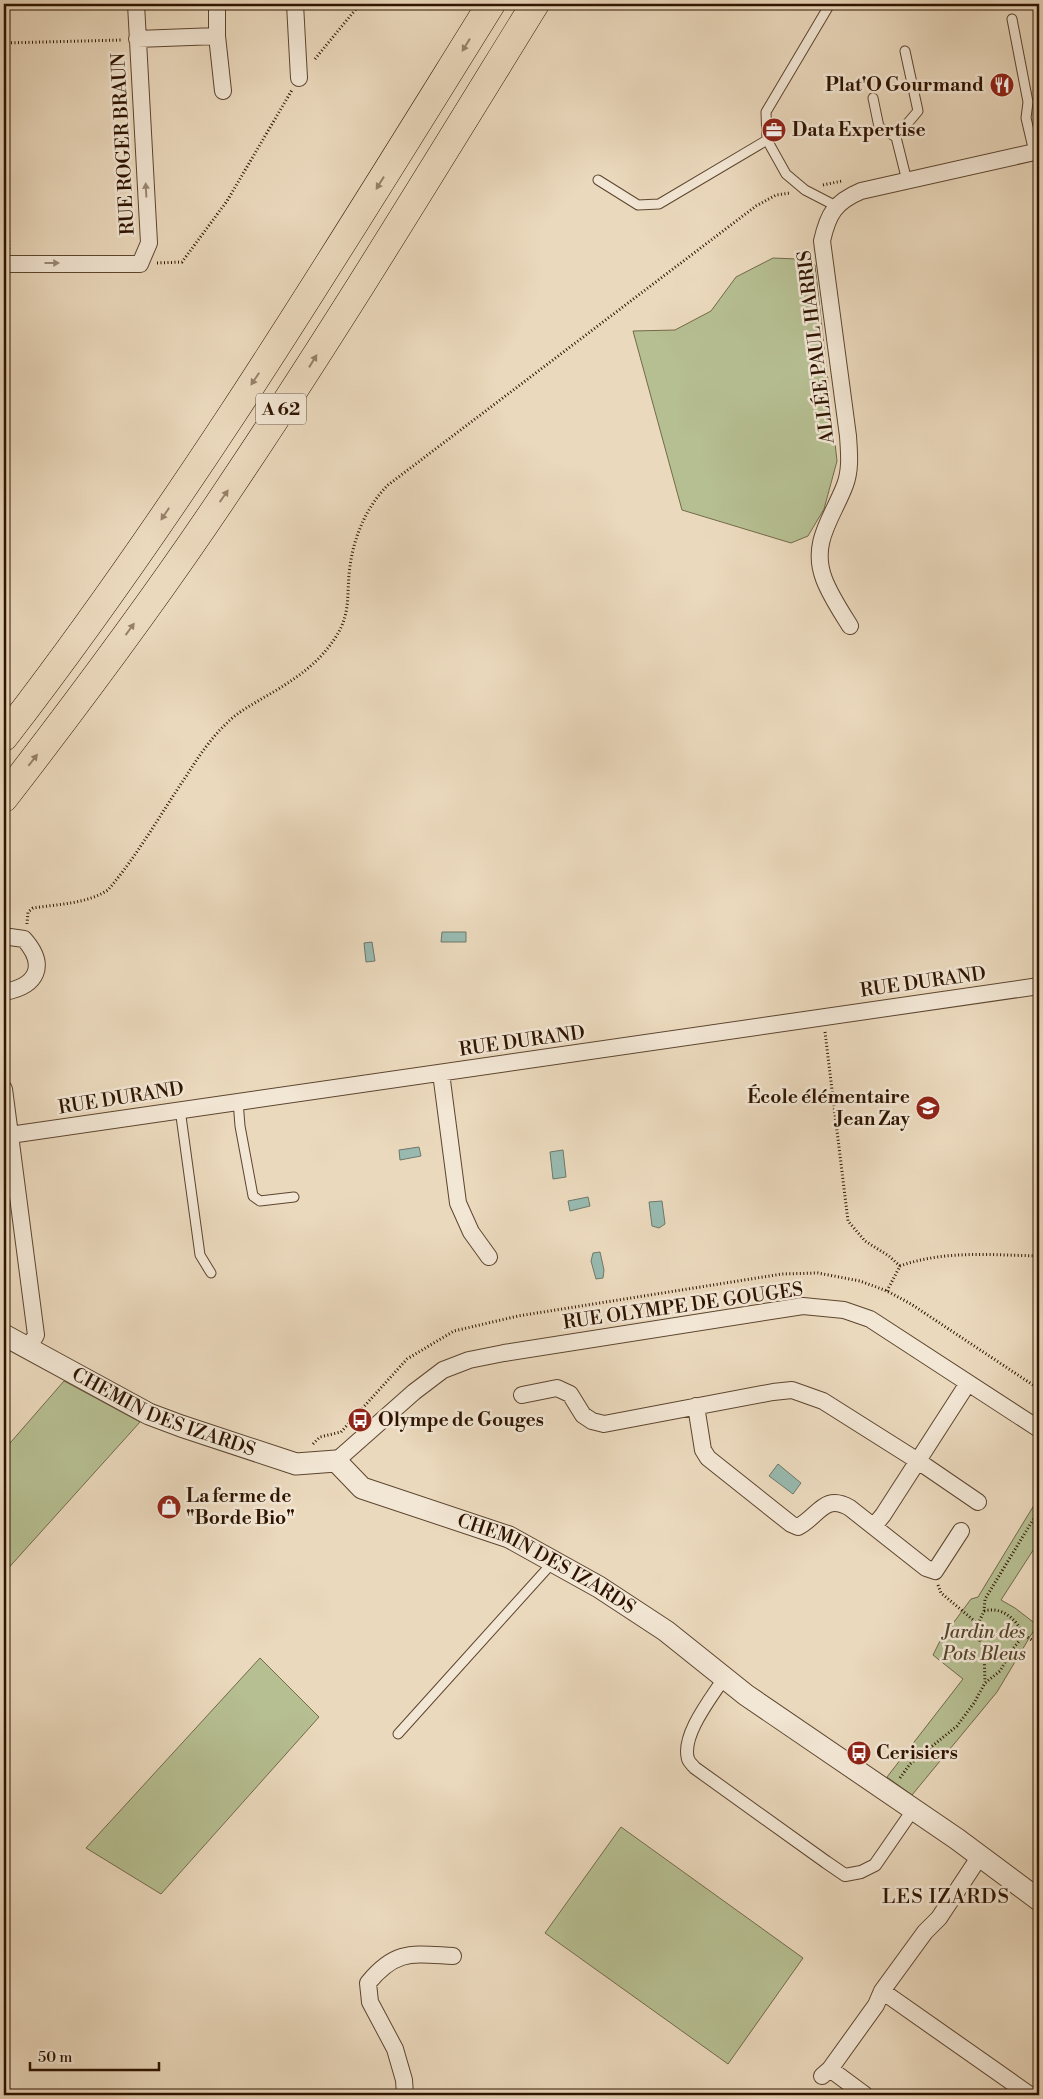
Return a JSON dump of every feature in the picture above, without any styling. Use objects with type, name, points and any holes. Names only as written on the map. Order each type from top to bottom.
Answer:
[{"type":"highway","name":"A 62","points":[[4,737],[130,566],[276,349],[491,4]]},
{"type":"highway","name":"A 62","points":[[4,798],[155,595],[228,489],[311,364],[535,4]]},
{"type":"street","name":"RUE ROGER BRAUN","points":[[7,263],[140,264],[149,242],[136,4]]},
{"type":"street","points":[[217,4],[217,36],[223,91]]},
{"type":"street","points":[[295,4],[299,78]]},
{"type":"street","points":[[137,39],[217,36]]},
{"type":"street","points":[[836,206],[847,197],[862,191],[1036,152]]},
{"type":"street","name":"ALLÉE PAUL HARRIS","points":[[836,206],[827,220],[822,241],[848,436],[849,467],[846,484],[822,534],[820,549],[823,577],[850,626]]},
{"type":"street","points":[[4,938],[24,939],[32,948],[36,970],[33,980],[18,990],[4,992]]},
{"type":"street","name":"RUE DURAND","points":[[10,1135],[1039,986]]},
{"type":"street","points":[[441,1073],[458,1203],[471,1232],[489,1257]]},
{"type":"street","points":[[4,1089],[36,1335],[28,1348]]},
{"type":"street","name":"RUE OLYMPE DE GOUGES","points":[[336,1461],[414,1392],[443,1370],[470,1360],[803,1306],[844,1310],[870,1319],[1039,1429]]},
{"type":"street","name":"CHEMIN DES IZARDS","points":[[4,1334],[149,1414],[296,1464],[336,1461],[362,1488],[487,1528],[509,1537],[554,1561],[666,1630],[724,1678],[980,1856],[1039,1900]]},
{"type":"street","points":[[874,1526],[968,1383]]},
{"type":"street","points":[[522,1396],[556,1388],[570,1394],[583,1415],[592,1421],[604,1424],[792,1390],[823,1401],[918,1461],[978,1502]]},
{"type":"street","points":[[696,1406],[703,1450],[708,1458],[791,1524],[798,1527],[821,1508],[840,1502],[874,1526],[926,1568],[935,1571],[961,1531]]},
{"type":"street","points":[[724,1678],[694,1725],[688,1742],[688,1758],[695,1768],[826,1862],[845,1875],[861,1872],[875,1865],[913,1810]]},
{"type":"street","points":[[865,2095],[826,2073],[876,2005],[882,1991],[925,1932],[939,1918],[980,1856]]},
{"type":"street","points":[[406,2095],[404,2080],[395,2049],[370,2002],[368,1983],[381,1968],[408,1954],[453,1956]]},
{"type":"street","points":[[882,1991],[1030,2095]]},
{"type":"lane","points":[[830,4],[766,112],[767,140],[786,174],[804,190],[836,206]]},
{"type":"lane","points":[[1012,19],[1028,102],[1026,118],[1036,152]]},
{"type":"lane","points":[[896,137],[918,111],[905,51]]},
{"type":"lane","points":[[873,98],[879,127],[896,137],[907,181]]},
{"type":"lane","points":[[598,180],[638,204],[659,204],[767,140]]},
{"type":"lane","points":[[238,1101],[240,1126],[253,1196],[260,1201],[294,1197]]},
{"type":"lane","points":[[180,1109],[200,1255],[211,1273]]},
{"type":"lane","points":[[398,1734],[554,1561]]},
{"type":"path","points":[[140,264],[182,262],[227,201],[299,78],[360,4]]},
{"type":"path","points":[[4,43],[137,39]]},
{"type":"path","points":[[4,94],[7,263],[4,306]]},
{"type":"path","points":[[24,939],[27,930],[26,917],[33,908],[96,898],[108,890],[202,752],[226,723],[240,712],[289,684],[307,670],[331,645],[346,615],[354,545],[370,508],[388,485],[756,206],[776,195],[843,181]]},
{"type":"path","points":[[823,1017],[848,1221],[865,1241],[889,1256],[900,1266]]},
{"type":"path","points":[[887,1292],[900,1266],[916,1260],[966,1255],[1039,1256]]},
{"type":"path","points":[[889,1792],[910,1764],[957,1726],[974,1703],[984,1683],[984,1651],[979,1638],[978,1624],[984,1611],[985,1599],[1039,1510]]},
{"type":"path","points":[[935,1571],[940,1593],[978,1624]]},
{"type":"path","points":[[984,1611],[1000,1610],[1019,1624],[1024,1635],[1032,1640],[1039,1638]]},
{"type":"path","points":[[984,1683],[1000,1671],[1012,1650],[1024,1635]]},
{"type":"green space","points":[[773,258],[797,259],[815,265],[837,461],[824,509],[808,536],[791,543],[682,510],[633,331],[675,330],[711,311],[736,277]]},
{"type":"green space","points":[[64,1381],[140,1422],[4,1573],[4,1450]]},
{"type":"green space","name":"Jardin des Pots Bleus","points":[[1039,1497],[1039,1541],[1001,1600],[1037,1625],[997,1692],[912,1795],[887,1777],[963,1679],[933,1655],[940,1641],[971,1599],[978,1597]]},
{"type":"green space","points":[[260,1658],[319,1717],[161,1894],[86,1848]]},
{"type":"green space","points":[[621,1827],[803,1958],[728,2064],[545,1933]]},
{"type":"water","points":[[442,932],[466,932],[466,942],[441,942]]},
{"type":"water","points":[[372,942],[375,961],[366,962],[364,943]]},
{"type":"water","points":[[419,1147],[421,1156],[400,1160],[399,1150]]},
{"type":"water","points":[[563,1150],[566,1177],[553,1179],[550,1152]]},
{"type":"water","points":[[588,1197],[590,1206],[570,1211],[568,1201]]},
{"type":"water","points":[[662,1201],[665,1224],[659,1228],[652,1226],[649,1202]]},
{"type":"water","points":[[600,1252],[604,1270],[603,1278],[596,1279],[591,1261],[593,1253]]},
{"type":"water","points":[[778,1464],[801,1483],[793,1494],[769,1476]]},
{"type":"place","name":"Plat'O Gourmand","points":[[1002,85]]},
{"type":"place","name":"Data Expertise","points":[[774,130]]},
{"type":"place","name":"École élémentaire Jean Zay","points":[[928,1108]]},
{"type":"place","name":"Olympe de Gouges","points":[[360,1420]]},
{"type":"place","name":"La ferme de \"Borde Bio\"","points":[[169,1507]]},
{"type":"place","name":"Cerisiers","points":[[859,1753]]},
{"type":"district","name":"LES IZARDS","points":[[946,1897]]}]
